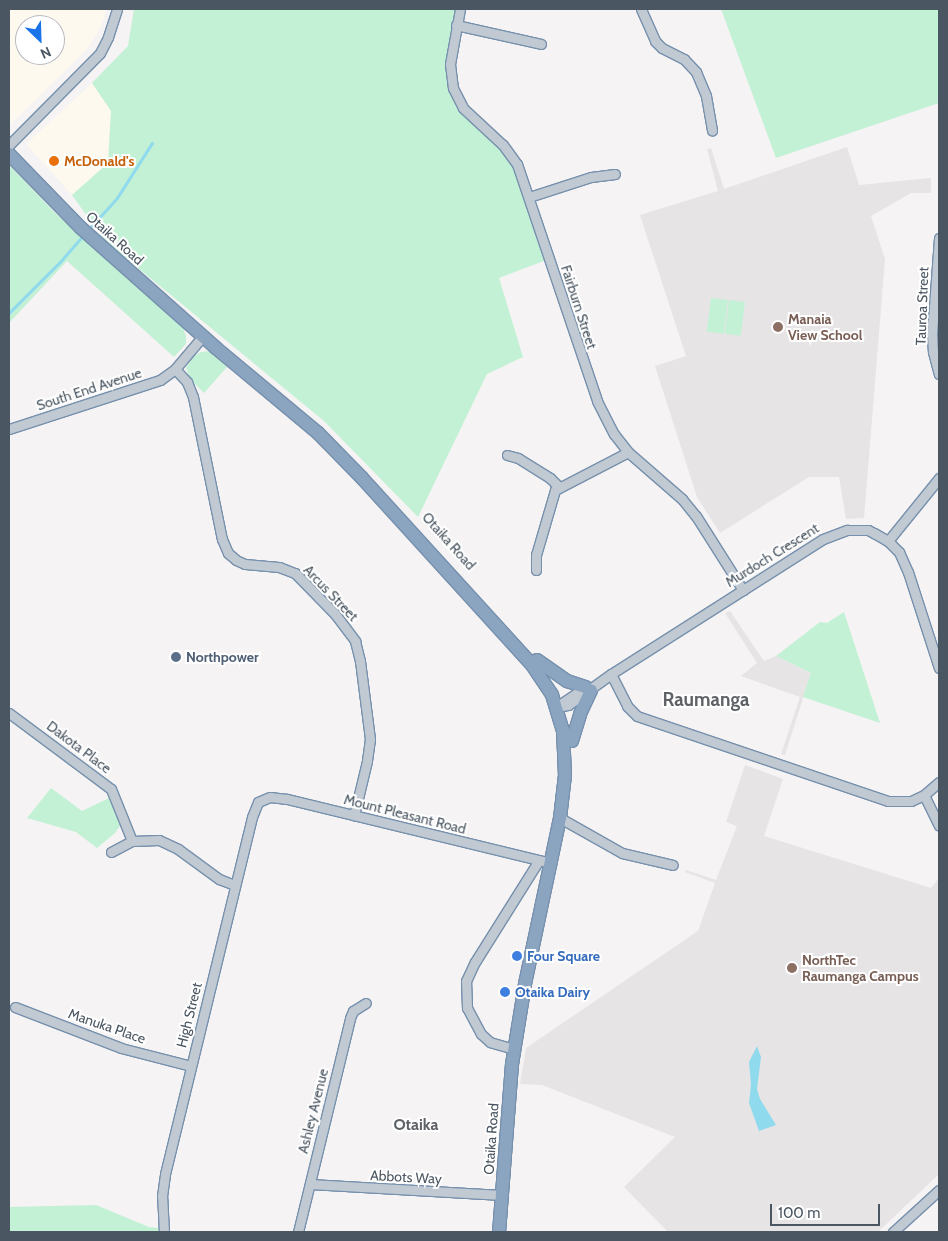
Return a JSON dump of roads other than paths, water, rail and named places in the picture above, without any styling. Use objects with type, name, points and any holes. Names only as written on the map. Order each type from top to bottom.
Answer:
[{"type":"highway","name":"Otaika Road","points":[[9,154],[85,231],[205,337],[305,421],[362,478],[532,665],[561,705],[566,759],[560,818]]},
{"type":"highway","name":"Otaika Road","points":[[205,337],[219,342],[318,426],[410,520],[537,660],[553,682],[561,705],[572,741],[572,777],[568,797],[545,862],[532,952],[514,1048],[500,1232]]},
{"type":"highway","points":[[537,660],[567,681],[592,687],[580,714],[572,741]]},
{"type":"street","points":[[9,146],[100,53],[108,37],[117,9]]},
{"type":"street","name":"Fairburn Street","points":[[460,9],[450,64],[452,88],[463,108],[510,153],[518,164],[597,401],[614,434],[628,452],[689,507],[743,590]]},
{"type":"street","points":[[641,9],[654,41],[662,48],[684,59],[696,72],[706,96],[712,130]]},
{"type":"street","points":[[456,25],[542,44]]},
{"type":"street","points":[[529,197],[590,176],[615,174]]},
{"type":"street","name":"Tauroa Street","points":[[939,238],[932,334],[939,374]]},
{"type":"street","points":[[175,369],[205,337]]},
{"type":"street","name":"South End Avenue","points":[[9,429],[160,380],[175,369]]},
{"type":"street","name":"Arcus Street","points":[[175,369],[187,382],[193,397],[222,539],[228,553],[236,560],[245,564],[279,567],[295,573],[335,614],[355,641],[360,661],[370,739],[367,761],[354,815]]},
{"type":"street","points":[[536,570],[536,555],[552,494],[559,487],[628,452]]},
{"type":"street","points":[[507,455],[518,458],[550,478],[559,487]]},
{"type":"street","points":[[888,541],[939,478]]},
{"type":"street","name":"Murdoch Crescent","points":[[561,705],[834,534],[847,530],[868,530],[888,541],[899,552],[908,572],[939,668]]},
{"type":"street","points":[[611,674],[627,706],[637,716],[888,801],[911,801],[924,795],[939,782]]},
{"type":"street","name":"Dakota Place","points":[[9,713],[111,789],[132,841]]},
{"type":"street","points":[[924,795],[939,826]]},
{"type":"street","name":"Mount Pleasant Road","points":[[255,806],[266,798],[276,797],[545,862]]},
{"type":"street","name":"High Street","points":[[164,1232],[162,1196],[164,1179],[255,806]]},
{"type":"street","points":[[560,818],[622,853],[673,865]]},
{"type":"street","points":[[111,852],[132,841],[146,839],[166,843],[219,879],[235,885]]},
{"type":"street","name":"Otaika Road","points":[[514,1048],[494,1044],[481,1034],[467,1008],[466,981],[475,962],[545,862]]},
{"type":"street","name":"Ashley Avenue","points":[[298,1232],[350,1018],[353,1012],[366,1003]]},
{"type":"street","name":"Manuka Place","points":[[15,1007],[121,1048],[191,1066]]},
{"type":"street","name":"Abbots Way","points":[[310,1184],[502,1195]]},
{"type":"street","points":[[893,1232],[937,1196]]},
{"type":"water","points":[[757,1046],[761,1057],[757,1089],[760,1099],[776,1125],[759,1131],[749,1103],[751,1085],[749,1062]]},
{"type":"waterway","points":[[88,230],[117,198],[152,143]]},
{"type":"waterway","points":[[9,313],[83,236]]},
{"type":"place","name":"McDonald's","points":[[54,161]]},
{"type":"place","name":"Manaia View School","points":[[778,327]]},
{"type":"place","name":"Northpower","points":[[176,657]]},
{"type":"place","name":"Four Square","points":[[517,956]]},
{"type":"place","name":"NorthTec Raumanga Campus","points":[[792,968]]},
{"type":"place","name":"Otaika Dairy","points":[[505,992]]},
{"type":"district","name":"Raumanga","points":[[706,700]]},
{"type":"district","name":"Otaika","points":[[416,1125]]}]
